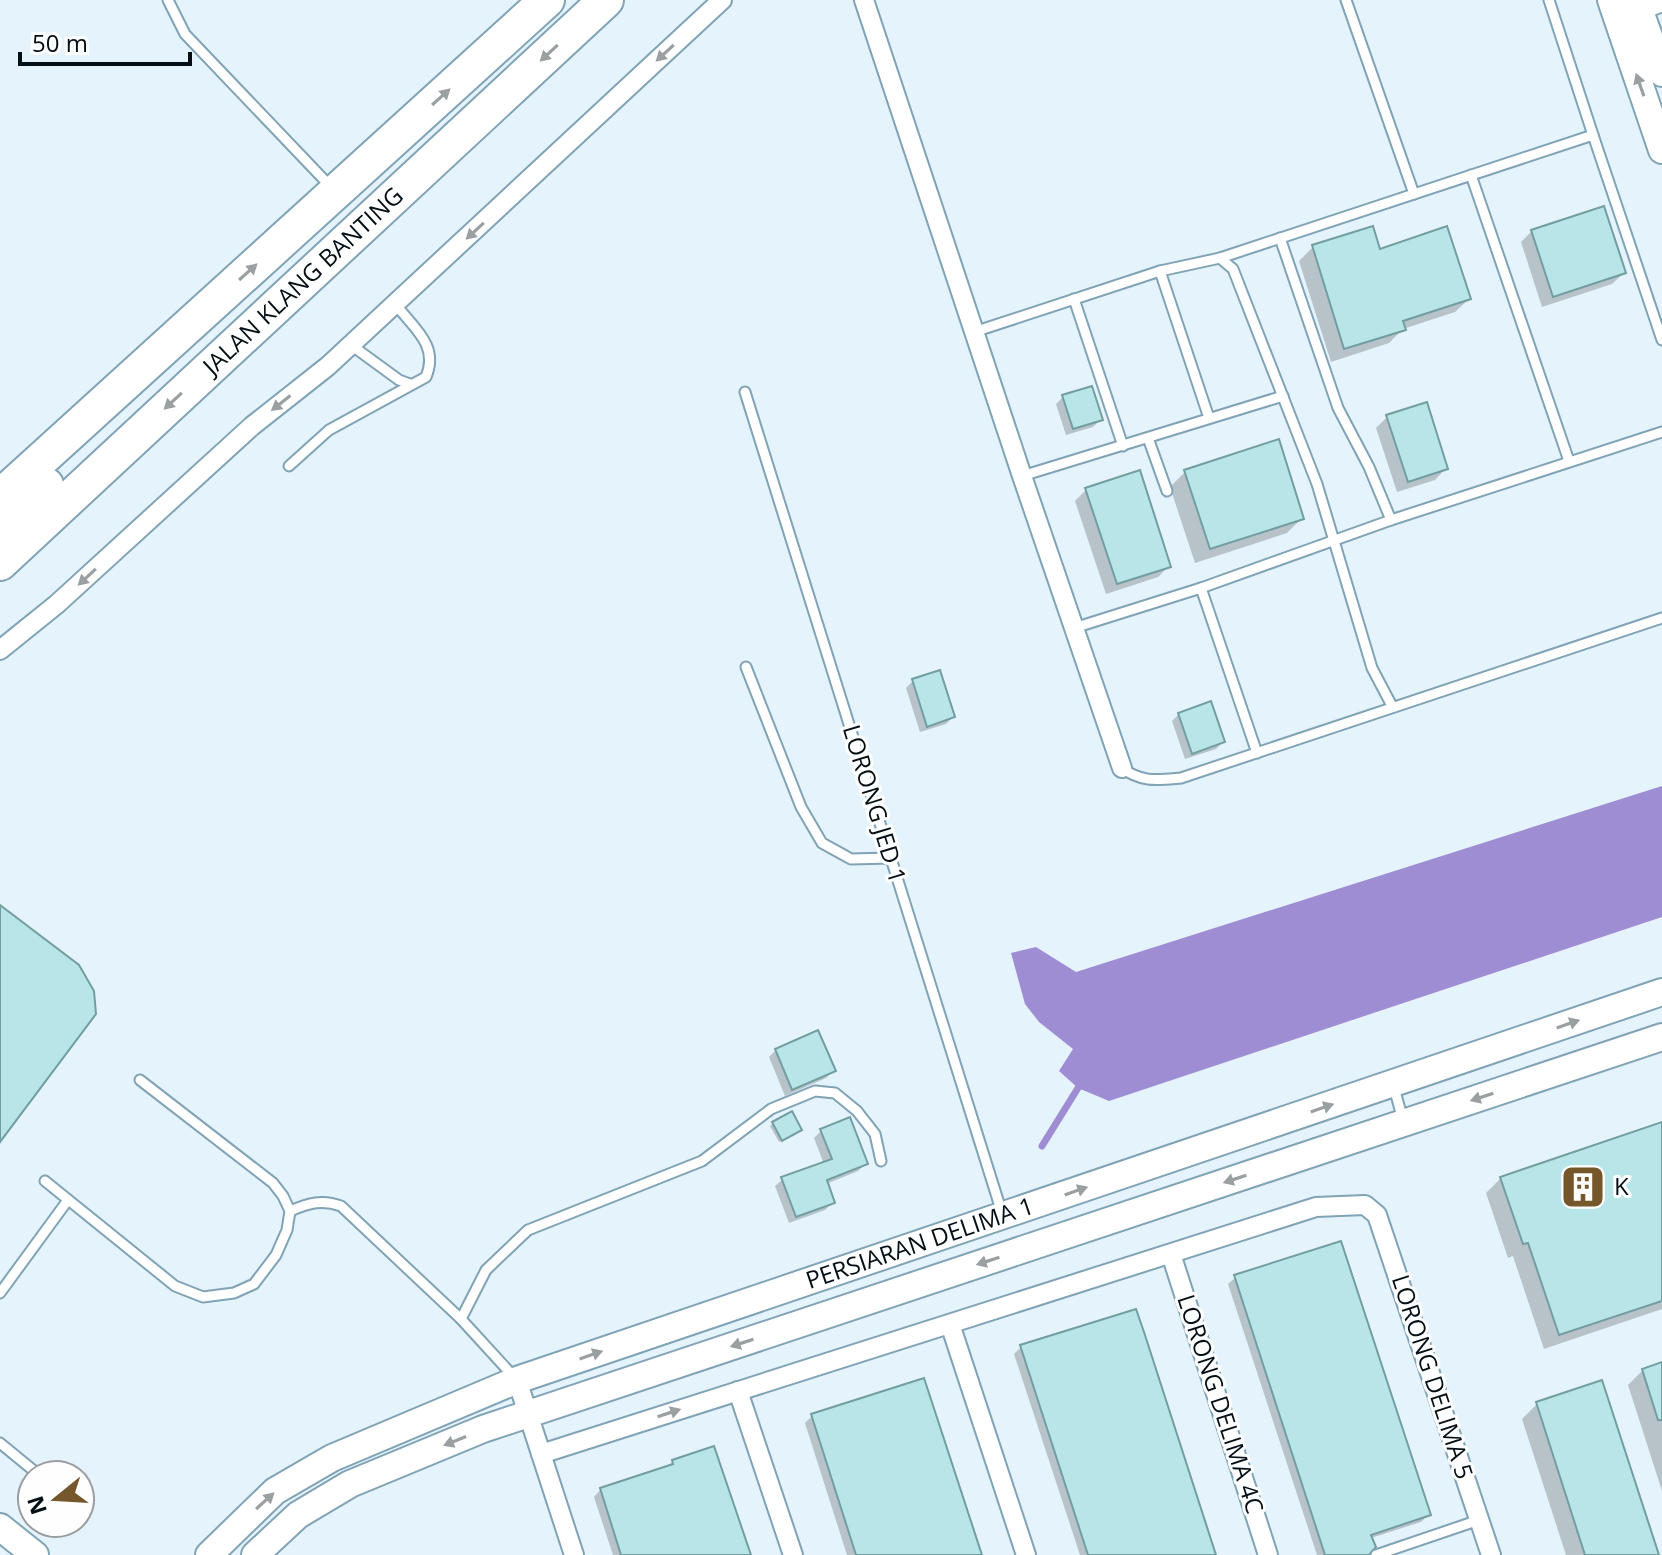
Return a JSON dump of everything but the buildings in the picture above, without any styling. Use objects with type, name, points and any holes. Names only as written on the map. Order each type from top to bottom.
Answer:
[{"type":"highway","name":"JALAN KLANG BANTING","points":[[0,497],[547,0]]},
{"type":"highway","name":"JALAN KLANG BANTING","points":[[0,563],[606,0]]},
{"type":"highway","points":[[0,529],[41,491],[190,324]]},
{"type":"street","points":[[0,650],[57,604],[252,426],[396,305],[722,0]]},
{"type":"street","points":[[865,0],[1122,768]]},
{"type":"street","points":[[1633,6],[1662,73]]},
{"type":"street","points":[[1633,6],[1662,150]]},
{"type":"street","name":"PERSIARAN DELIMA 1","points":[[209,1555],[275,1491],[332,1458],[517,1380],[1662,992]]},
{"type":"street","name":"PERSIARAN DELIMA 1","points":[[255,1555],[298,1515],[350,1484],[483,1429],[1662,1037]]},
{"type":"street","name":"LORONG DELIMA 5","points":[[1171,1254],[1316,1207],[1365,1205],[1377,1215],[1491,1555]]},
{"type":"street","points":[[541,1454],[1171,1254]]},
{"type":"street","name":"LORONG DELIMA 4C","points":[[1171,1254],[1268,1555]]},
{"type":"street","points":[[950,1324],[1026,1555]]},
{"type":"street","points":[[517,1380],[574,1555]]},
{"type":"street","points":[[738,1391],[793,1555]]},
{"type":"street","points":[[0,1527],[35,1555]]},
{"type":"lane","points":[[168,0],[185,34],[336,193]]},
{"type":"lane","points":[[1346,0],[1414,194]]},
{"type":"lane","points":[[1549,0],[1662,340]]},
{"type":"lane","points":[[974,333],[1160,271],[1220,258],[1593,135]]},
{"type":"lane","points":[[1471,175],[1569,461]]},
{"type":"lane","points":[[1280,238],[1338,408],[1369,467],[1391,520]]},
{"type":"lane","points":[[1220,258],[1233,269],[1317,484],[1372,668],[1392,706]]},
{"type":"lane","points":[[1160,271],[1209,418]]},
{"type":"lane","points":[[1074,299],[1123,446]]},
{"type":"lane","points":[[289,466],[329,430],[426,377],[432,363],[430,349],[396,305]]},
{"type":"lane","points":[[351,345],[399,380],[410,384]]},
{"type":"lane","name":"LORONG JED 1","points":[[745,392],[1003,1216]]},
{"type":"lane","points":[[1022,476],[1283,396]]},
{"type":"lane","points":[[1074,628],[1662,432]]},
{"type":"lane","points":[[1148,438],[1167,491]]},
{"type":"lane","points":[[1201,588],[1257,753]]},
{"type":"lane","points":[[1122,768],[1134,777],[1149,781],[1181,778],[1662,618]]},
{"type":"lane","points":[[746,667],[801,807],[822,843],[851,859],[891,858]]},
{"type":"lane","points":[[45,1181],[175,1286],[203,1297],[234,1293],[254,1284],[276,1255],[287,1230],[290,1211],[283,1196],[273,1183],[140,1080]]},
{"type":"lane","points":[[1393,1084],[1403,1123]]},
{"type":"lane","points":[[461,1319],[486,1270],[528,1230],[702,1161],[771,1109],[815,1091],[835,1093],[857,1111],[875,1134],[881,1161]]},
{"type":"lane","points":[[0,1293],[68,1200]]},
{"type":"lane","points":[[290,1211],[310,1203],[328,1201],[341,1206],[461,1319],[517,1380]]},
{"type":"lane","points":[[0,1443],[20,1459]]},
{"type":"lane","points":[[1376,1555],[1479,1520]]},
{"type":"shaded area","points":[[1662,786],[1662,917],[1109,1101],[1078,1088],[1059,1071],[1073,1049],[1039,1022],[1025,1004],[1011,953],[1036,947],[1076,972]]},
{"type":"waterway","points":[[1042,1146],[1078,1088]]},
{"type":"place","name":"K","points":[[1583,1187]]}]
